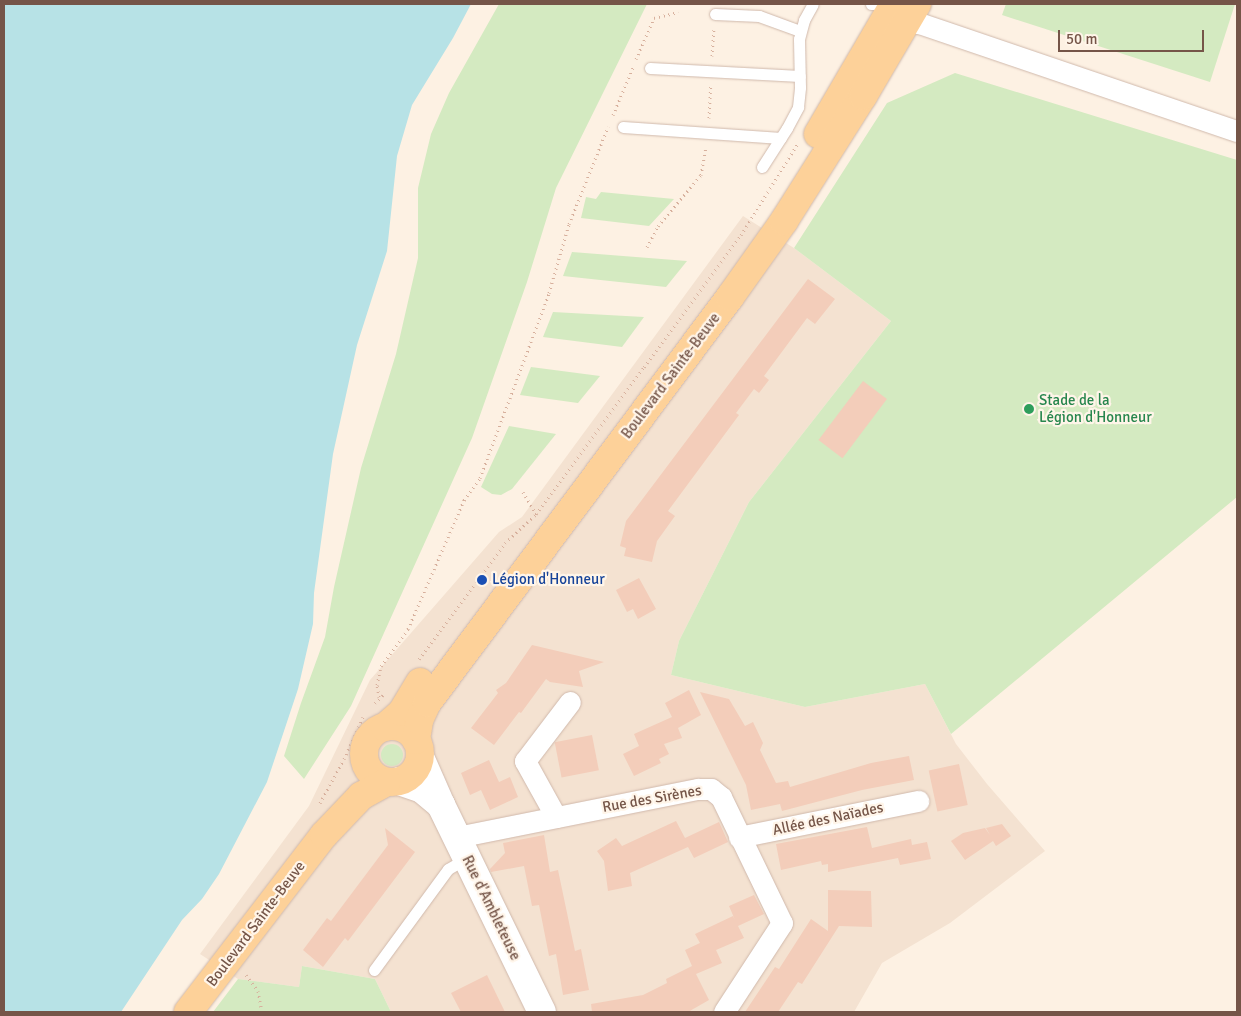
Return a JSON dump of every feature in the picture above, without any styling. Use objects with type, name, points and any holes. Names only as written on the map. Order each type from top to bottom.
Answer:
[{"type":"main road","name":"Boulevard Sainte-Beuve","points":[[324,835],[355,781],[369,739],[376,732],[374,715],[402,712],[423,678],[483,605],[746,251],[793,177],[892,7]]},
{"type":"main road","name":"Boulevard Sainte-Beuve","points":[[188,1012],[324,835],[361,796],[412,774],[418,748],[419,720],[427,703],[758,258],[830,149],[892,7]]},
{"type":"main road","points":[[374,715],[401,728],[418,748]]},
{"type":"main road","points":[[364,755],[369,771],[377,778],[393,781]]},
{"type":"street","points":[[892,7],[1237,131]]},
{"type":"street","points":[[556,817],[525,761],[570,702]]},
{"type":"street","name":"Rue d'Ambleteuse","points":[[418,748],[441,805],[542,1012]]},
{"type":"street","name":"Rue d'Ambleteuse","points":[[393,781],[422,789],[441,805]]},
{"type":"street","name":"Rue des Sirènes","points":[[462,847],[556,817],[705,788],[711,789],[721,797],[782,923],[724,1012]]},
{"type":"street","name":"Allée des Naïades","points":[[739,837],[918,801]]},
{"type":"lane","points":[[762,167],[798,107],[800,31],[813,4]]},
{"type":"lane","points":[[714,14],[759,16],[800,31]]},
{"type":"lane","points":[[650,68],[800,76]]},
{"type":"lane","points":[[623,127],[781,138]]},
{"type":"lane","points":[[374,970],[462,847]]},
{"type":"path","points":[[613,116],[654,18],[678,12]]},
{"type":"path","points":[[336,775],[374,715],[379,698],[377,685],[381,666],[408,629],[464,500],[480,478],[549,293],[568,224],[609,125]]},
{"type":"path","points":[[415,664],[506,543],[536,514],[741,235],[800,139]]},
{"type":"path","points":[[523,492],[536,514]]},
{"type":"path","points":[[231,957],[258,991],[262,1012]]},
{"type":"shaded area","points":[[743,216],[794,248],[891,321],[749,502],[679,641],[671,675],[805,707],[925,684],[956,744],[987,784],[1045,851],[950,923],[882,963],[854,1012],[391,1012],[375,979],[302,966],[299,987],[238,979],[200,954],[309,806],[370,680],[499,532],[522,517]]},
{"type":"green space","points":[[499,4],[647,4],[556,188],[527,282],[472,438],[351,706],[304,779],[284,756],[325,637],[334,587],[361,468],[396,354],[418,258],[418,188],[431,134],[449,93]]},
{"type":"green space","points":[[1006,4],[1235,4],[1210,82],[1002,15]]},
{"type":"green space","name":"Stade de la Légion d'Honneur","points":[[955,73],[1237,160],[1237,497],[951,734],[925,684],[805,707],[671,675],[679,641],[749,502],[891,321],[794,248],[887,103]]},
{"type":"green space","points":[[601,192],[674,199],[649,226],[581,218],[586,197],[596,199]]},
{"type":"green space","points":[[572,252],[687,261],[666,287],[563,276]]},
{"type":"green space","points":[[553,312],[644,317],[622,347],[543,337]]},
{"type":"green space","points":[[531,367],[600,376],[578,403],[520,395]]},
{"type":"green space","points":[[509,426],[556,434],[512,489],[501,495],[492,494],[481,487]]},
{"type":"green space","points":[[392,744],[402,751],[403,755],[396,765],[392,766],[382,759],[381,755],[388,745]]},
{"type":"green space","points":[[302,966],[375,979],[391,1012],[213,1012],[238,979],[299,987]]},
{"type":"water","points":[[4,4],[471,4],[453,38],[412,105],[397,156],[387,251],[357,345],[333,454],[314,593],[313,624],[298,689],[267,782],[219,874],[202,899],[182,920],[121,1012],[4,1012]]},
{"type":"building","points":[[808,279],[835,299],[815,324],[807,318],[764,376],[769,380],[759,393],[754,389],[736,413],[739,415],[668,511],[675,516],[657,541],[652,562],[624,556],[626,548],[620,546],[626,521]]},
{"type":"building","points":[[863,381],[887,399],[842,458],[818,440]]},
{"type":"building","points":[[639,578],[656,609],[638,619],[633,609],[627,612],[616,590]]},
{"type":"building","points":[[532,645],[604,662],[579,671],[583,687],[550,682],[546,679],[494,745],[471,728],[498,693],[496,690],[506,683]]},
{"type":"building","points":[[689,690],[701,715],[678,728],[682,738],[664,744],[669,754],[659,759],[661,763],[634,776],[623,754],[639,746],[634,734],[672,717],[665,703]]},
{"type":"building","points":[[700,692],[729,699],[745,726],[753,722],[763,743],[760,750],[776,783],[788,781],[790,787],[871,763],[909,756],[914,780],[862,790],[782,811],[780,804],[751,810],[746,785]]},
{"type":"building","points":[[592,735],[599,770],[562,778],[555,742]]},
{"type":"building","points":[[489,760],[499,782],[510,777],[518,797],[490,810],[481,790],[470,795],[461,773]]},
{"type":"building","points":[[959,764],[968,805],[937,812],[929,770]]},
{"type":"building","points":[[676,821],[685,838],[719,822],[728,842],[694,858],[688,847],[630,873],[632,886],[608,891],[604,861],[597,851],[616,838],[622,846]]},
{"type":"building","points":[[1002,824],[1011,836],[996,846],[993,841],[965,860],[951,841],[963,833],[985,828],[990,835],[986,828]]},
{"type":"building","points":[[867,827],[872,848],[911,839],[912,845],[927,842],[931,859],[900,865],[898,858],[828,872],[828,864],[822,865],[821,861],[781,870],[776,844]]},
{"type":"building","points":[[385,828],[415,852],[348,941],[345,938],[323,967],[303,950],[327,918],[331,921],[388,845]]},
{"type":"building","points":[[544,835],[550,872],[558,870],[575,951],[581,949],[589,990],[563,995],[556,954],[549,956],[539,905],[532,906],[524,866],[491,872],[490,869],[505,853],[503,843]]},
{"type":"building","points":[[828,890],[871,891],[872,927],[839,926],[802,984],[798,982],[778,1012],[745,1012],[775,967],[779,969],[811,919],[828,931]]},
{"type":"building","points":[[754,895],[764,914],[738,926],[744,938],[716,950],[722,963],[696,974],[709,1000],[688,1012],[592,1012],[591,1004],[643,995],[667,983],[666,979],[692,966],[685,950],[700,943],[695,934],[733,916],[735,920],[729,906]]},
{"type":"building","points":[[487,975],[505,1012],[461,1012],[451,993]]},
{"type":"place","name":"Stade de la Légion d'Honneur","points":[[1029,409]]},
{"type":"place","name":"Légion d'Honneur","points":[[482,580]]}]
